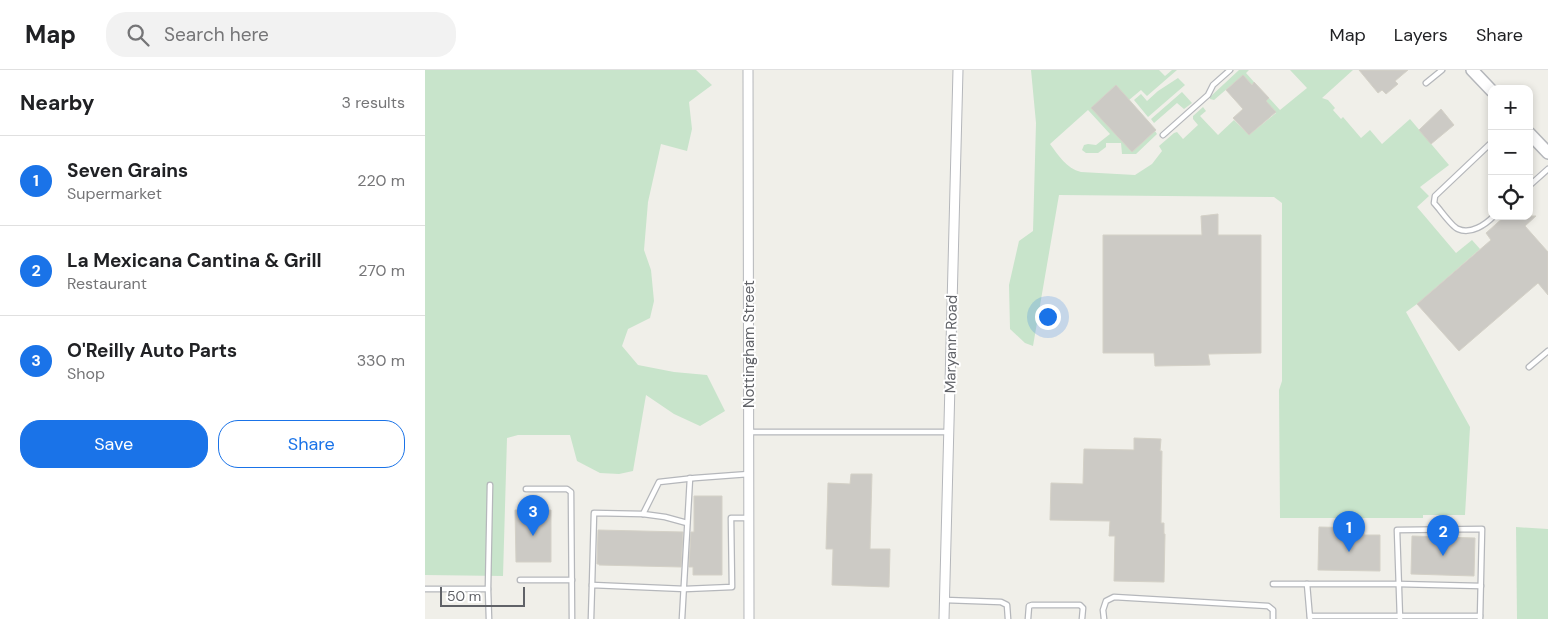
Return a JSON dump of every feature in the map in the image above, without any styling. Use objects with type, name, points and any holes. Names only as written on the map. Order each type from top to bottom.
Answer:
[{"type":"street","name":"Nottingham Street","points":[[748,70],[749,619]]},
{"type":"street","name":"Maryann Road","points":[[944,619],[958,70]]},
{"type":"street","points":[[1472,70],[1488,87]]},
{"type":"street","points":[[1533,137],[1548,154]]},
{"type":"lane","points":[[1163,135],[1208,95],[1213,85],[1230,70]]},
{"type":"lane","points":[[1426,83],[1442,70]]},
{"type":"lane","points":[[1488,146],[1435,196],[1434,203],[1457,229],[1466,231],[1476,229],[1489,220]]},
{"type":"lane","points":[[1533,182],[1548,169]]},
{"type":"lane","points":[[1529,368],[1548,351]]},
{"type":"lane","points":[[749,432],[949,432]]},
{"type":"lane","points":[[643,514],[659,482],[749,474]]},
{"type":"lane","points":[[683,619],[690,478]]},
{"type":"lane","points":[[489,619],[490,485]]},
{"type":"lane","points":[[526,490],[567,490],[571,492],[572,619]]},
{"type":"lane","points":[[591,619],[594,513],[643,514],[687,523]]},
{"type":"lane","points":[[592,585],[685,590],[732,587],[731,518],[749,518]]},
{"type":"lane","points":[[1307,584],[1310,617],[1399,617],[1480,617],[1483,529],[1397,530],[1399,617]]},
{"type":"lane","points":[[520,580],[572,580]]},
{"type":"lane","points":[[1273,584],[1481,586]]},
{"type":"lane","points":[[425,589],[488,590]]},
{"type":"lane","points":[[1104,619],[1103,610],[1106,601],[1114,598],[1268,606],[1273,610],[1273,619]]},
{"type":"lane","points":[[945,600],[1001,602],[1007,605],[1008,619]]},
{"type":"lane","points":[[1028,619],[1028,608],[1032,605],[1080,605],[1083,608],[1083,619]]},
{"type":"green space","points":[[425,70],[696,70],[712,85],[689,102],[692,129],[687,151],[661,144],[648,202],[644,250],[651,270],[654,301],[650,318],[628,329],[622,346],[638,365],[674,372],[707,375],[725,411],[700,426],[674,414],[646,395],[633,471],[619,474],[600,473],[577,461],[570,435],[518,435],[507,438],[503,576],[425,575]]},
{"type":"green space","points":[[1031,70],[1159,70],[1165,76],[1172,70],[1177,70],[1147,96],[1141,90],[1129,100],[1116,85],[1091,108],[1132,152],[1155,131],[1157,134],[1136,154],[1122,154],[1121,143],[1106,143],[1106,147],[1098,153],[1086,153],[1082,150],[1084,145],[1096,145],[1110,134],[1088,110],[1050,144],[1067,165],[1081,172],[1135,175],[1152,164],[1162,151],[1159,146],[1174,133],[1177,132],[1183,139],[1198,125],[1193,116],[1203,107],[1206,111],[1200,116],[1218,135],[1234,120],[1249,135],[1276,113],[1266,101],[1269,98],[1280,110],[1307,88],[1290,70],[1353,70],[1322,98],[1328,100],[1335,108],[1333,110],[1341,119],[1343,117],[1361,138],[1370,130],[1382,144],[1410,119],[1449,165],[1420,187],[1429,196],[1417,207],[1456,253],[1472,240],[1480,249],[1406,312],[1470,427],[1465,515],[1423,515],[1423,518],[1280,518],[1279,390],[1282,381],[1282,203],[1274,197],[1059,195],[1033,346],[1025,343],[1010,329],[1009,285],[1019,241],[1033,231],[1036,123]]},
{"type":"green space","points":[[1239,70],[1249,70],[1246,73],[1254,82],[1252,85],[1243,75],[1214,100],[1210,99],[1210,97]]},
{"type":"green space","points":[[1178,78],[1185,85],[1148,117],[1134,100],[1141,94],[1147,101]]},
{"type":"green space","points":[[1182,92],[1192,103],[1184,109],[1177,103],[1154,123],[1151,119]]},
{"type":"green space","points":[[1516,527],[1548,529],[1548,619],[1517,619]]},
{"type":"building","points":[[1359,70],[1408,70],[1395,81],[1398,84],[1386,94],[1382,90],[1378,93]]},
{"type":"building","points":[[1243,75],[1252,85],[1254,82],[1269,98],[1266,101],[1276,112],[1249,135],[1233,118],[1243,109],[1226,90]]},
{"type":"building","points":[[1116,85],[1156,130],[1132,152],[1091,108]]},
{"type":"building","points":[[1441,109],[1454,125],[1431,144],[1419,130]]},
{"type":"building","points":[[1218,214],[1218,235],[1261,235],[1261,353],[1208,354],[1210,365],[1155,366],[1154,353],[1103,353],[1103,235],[1202,235],[1201,216]]},
{"type":"building","points":[[1501,220],[1532,220],[1525,226],[1548,252],[1548,295],[1538,283],[1459,351],[1417,304],[1491,240],[1486,233]]},
{"type":"building","points":[[1134,438],[1161,439],[1161,523],[1164,523],[1165,534],[1164,582],[1114,581],[1115,536],[1109,536],[1110,521],[1050,520],[1051,483],[1083,484],[1084,449],[1134,450]]},
{"type":"building","points":[[851,474],[872,474],[870,549],[890,549],[889,587],[832,585],[833,549],[826,549],[828,483],[850,484]]},
{"type":"building","points":[[694,496],[722,496],[722,575],[693,575],[693,567],[689,567],[691,532],[694,532]]},
{"type":"building","points":[[515,510],[551,510],[551,562],[516,562]]},
{"type":"building","points":[[1319,527],[1364,528],[1364,535],[1380,535],[1380,571],[1318,570]]},
{"type":"building","points":[[598,530],[683,532],[681,567],[599,565],[597,564]]},
{"type":"building","points":[[1412,536],[1475,538],[1474,576],[1411,574]]},
{"type":"place","name":"O'Reilly Auto Parts","points":[[533,536]]},
{"type":"place","name":"Seven Grains","points":[[1349,552]]},
{"type":"place","name":"La Mexicana Cantina & Grill","points":[[1443,556]]}]
